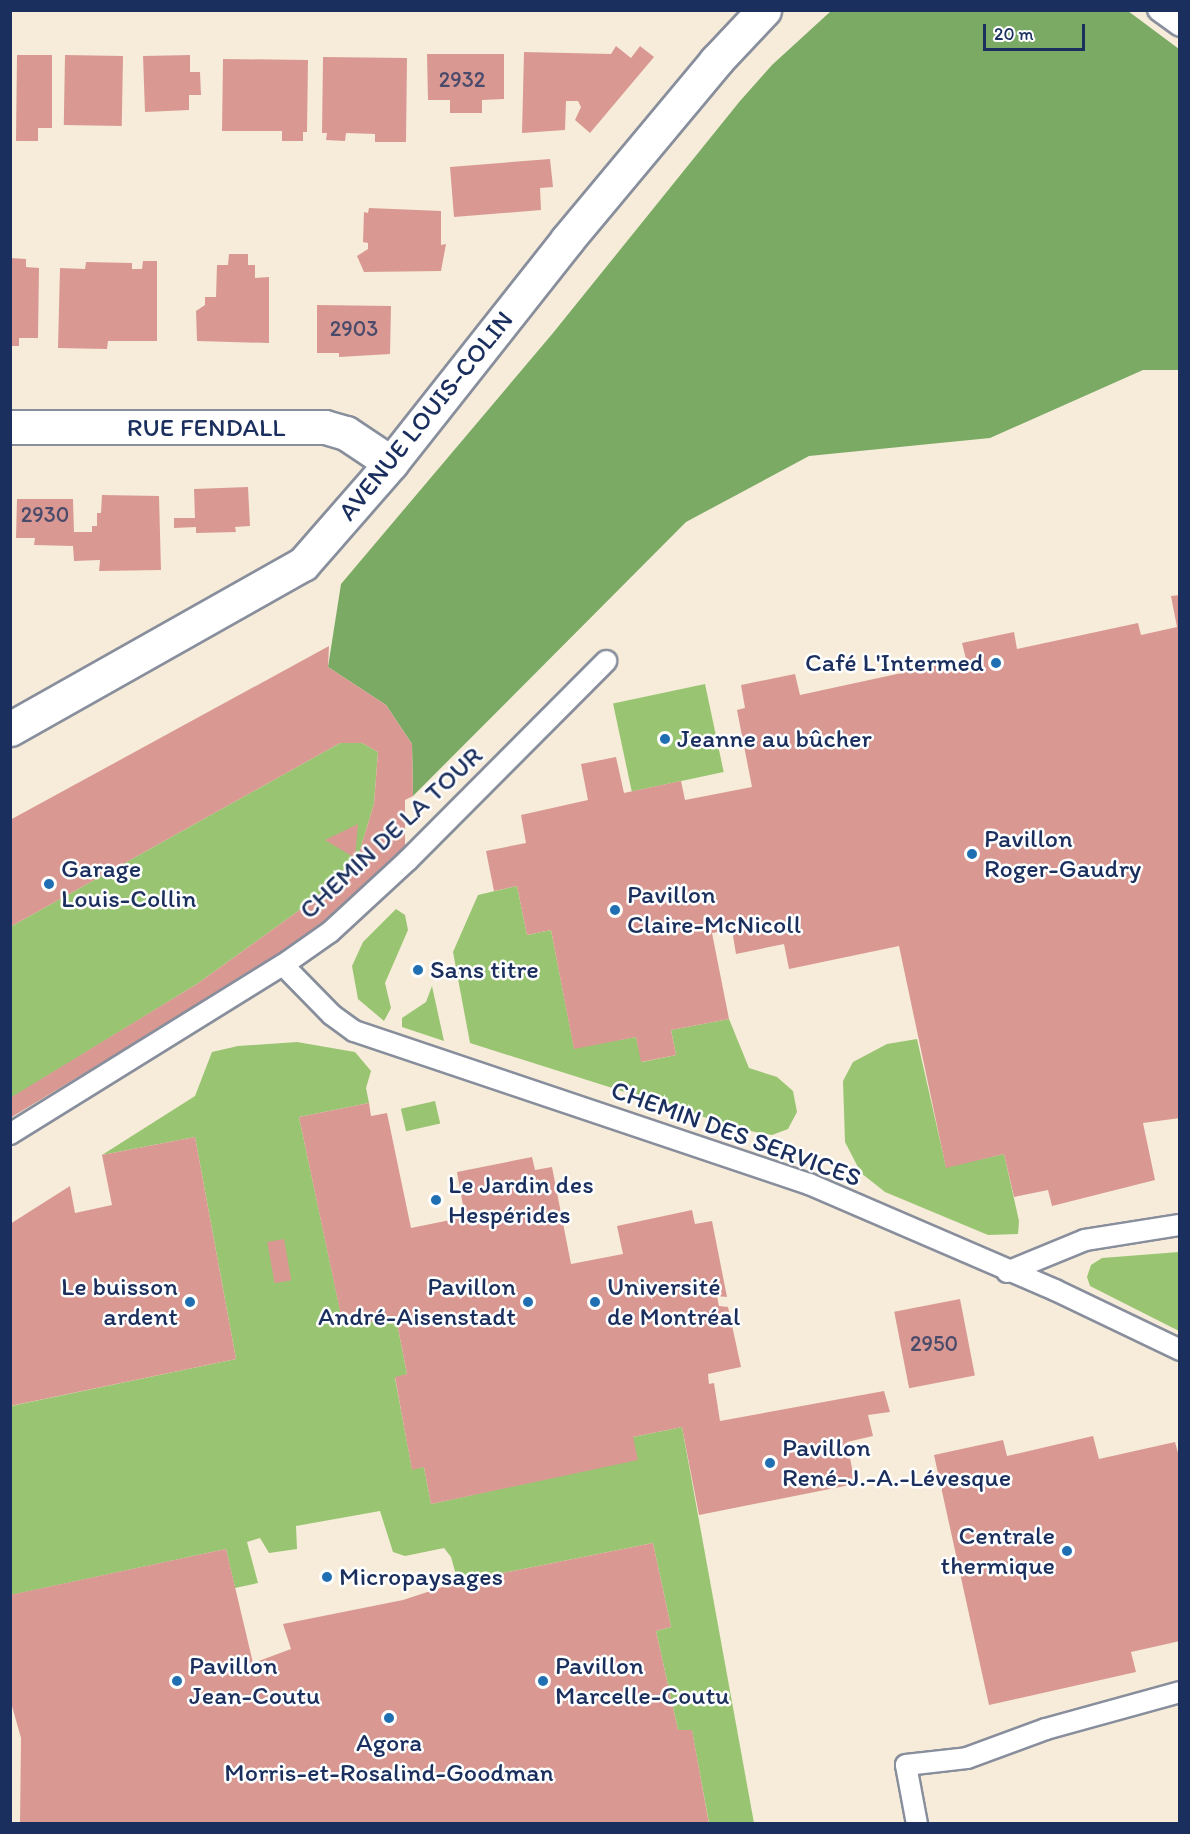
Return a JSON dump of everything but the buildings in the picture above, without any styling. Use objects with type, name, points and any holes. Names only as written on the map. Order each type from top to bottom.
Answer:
[{"type":"street","name":"AVENUE LOUIS-COLIN","points":[[10,729],[283,578],[303,564],[391,463],[567,240],[716,61],[763,11]]},
{"type":"street","name":"RUE FENDALL","points":[[10,427],[325,427],[346,434],[391,463]]},
{"type":"lane","points":[[1158,10],[1179,26]]},
{"type":"lane","name":"CHEMIN DE LA TOUR","points":[[10,1134],[283,965],[330,932],[408,860],[606,661]]},
{"type":"lane","name":"CHEMIN DES SERVICES","points":[[283,965],[332,1015],[354,1031],[808,1184],[1179,1350]]},
{"type":"lane","points":[[1007,1272],[1085,1240],[1179,1226]]},
{"type":"lane","points":[[916,1824],[906,1765],[967,1758],[1046,1729],[1179,1692]]},
{"type":"green space","points":[[831,11],[1128,11],[1179,49],[1179,370],[1143,370],[990,438],[809,456],[686,522],[413,796],[412,744],[386,705],[328,667],[341,584],[553,333],[740,101],[772,65]]},
{"type":"green space","points":[[705,684],[724,772],[632,792],[613,704]]},
{"type":"green space","points":[[340,743],[362,743],[378,752],[374,804],[356,863],[308,904],[197,984],[11,1098],[10,927]]},
{"type":"green space","points":[[517,886],[527,935],[551,930],[574,1048],[636,1037],[642,1062],[676,1055],[671,1030],[729,1019],[749,1068],[777,1077],[793,1091],[797,1112],[788,1129],[772,1135],[745,1130],[470,1043],[453,952],[478,895]]},
{"type":"green space","points":[[396,909],[405,915],[408,930],[385,983],[391,1008],[384,1021],[358,999],[352,966],[363,942]]},
{"type":"green space","points":[[432,986],[444,1041],[402,1027],[402,1018],[426,1002]]},
{"type":"green space","points":[[917,1039],[946,1167],[1004,1154],[1019,1221],[1018,1234],[988,1235],[885,1192],[861,1173],[845,1142],[843,1081],[853,1062],[887,1044]]},
{"type":"green space","points":[[297,1042],[355,1052],[371,1071],[366,1088],[369,1103],[299,1117],[343,1324],[396,1318],[407,1374],[395,1378],[412,1469],[424,1467],[431,1504],[573,1473],[633,1437],[682,1427],[754,1823],[709,1823],[692,1731],[678,1730],[656,1631],[671,1627],[653,1543],[458,1582],[451,1557],[444,1548],[405,1556],[393,1552],[380,1511],[296,1526],[297,1549],[269,1553],[260,1538],[247,1542],[258,1583],[235,1588],[226,1549],[11,1595],[11,1406],[236,1359],[195,1137],[102,1155],[195,1096],[212,1052],[238,1046]]},
{"type":"green space","points":[[435,1101],[440,1123],[406,1131],[401,1109]]},
{"type":"green space","points":[[1179,1252],[1179,1331],[1090,1286],[1087,1277],[1091,1265],[1102,1258]]},
{"type":"place","name":"Café L'Intermed","points":[[996,663]]},
{"type":"place","name":"Jeanne au bûcher","points":[[665,739]]},
{"type":"place","name":"Pavillon Roger-Gaudry","points":[[972,854]]},
{"type":"place","name":"Garage Louis-Collin","points":[[49,884]]},
{"type":"place","name":"Pavillon Claire-McNicoll","points":[[615,910]]},
{"type":"place","name":"Sans titre","points":[[418,970]]},
{"type":"place","name":"Le Jardin des Hespérides","points":[[436,1200]]},
{"type":"place","name":"Le buisson ardent","points":[[190,1302]]},
{"type":"place","name":"Pavillon André-Aisenstadt","points":[[528,1302]]},
{"type":"place","name":"Université de Montréal","points":[[595,1302]]},
{"type":"place","name":"Pavillon René-J.-A.-Lévesque","points":[[770,1463]]},
{"type":"place","name":"Centrale thermique","points":[[1067,1551]]},
{"type":"place","name":"Micropaysages","points":[[327,1577]]},
{"type":"place","name":"Pavillon Jean-Coutu","points":[[177,1681]]},
{"type":"place","name":"Pavillon Marcelle-Coutu","points":[[543,1681]]},
{"type":"place","name":"Agora Morris-et-Rosalind-Goodman","points":[[389,1718]]}]
